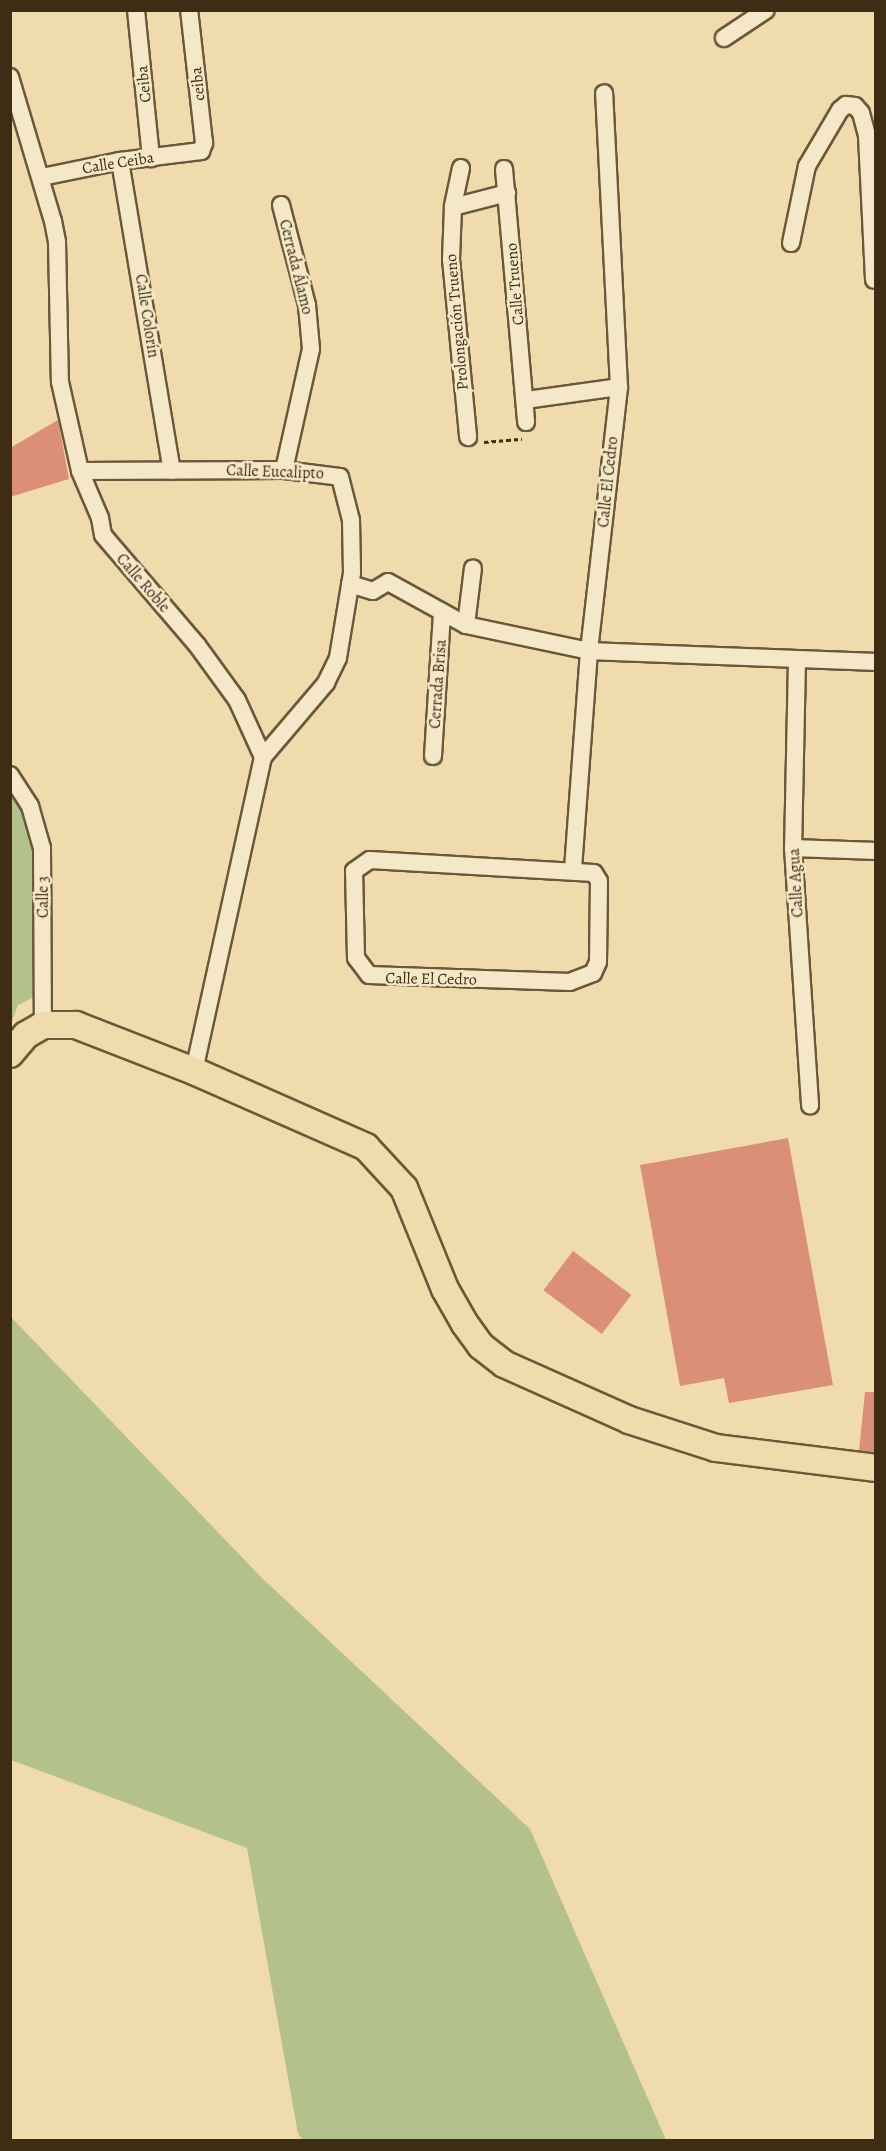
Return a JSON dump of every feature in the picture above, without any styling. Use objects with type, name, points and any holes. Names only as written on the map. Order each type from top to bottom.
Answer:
[{"type":"main road","points":[[10,1054],[26,1035],[43,1025],[76,1025],[194,1071],[366,1147],[387,1166],[404,1188],[445,1289],[465,1324],[481,1346],[504,1364],[629,1420],[716,1448],[876,1468]]},
{"type":"street","name":"Ceiba","points":[[136,10],[151,158]]},
{"type":"street","name":"ceiba","points":[[189,10],[204,143],[195,154]]},
{"type":"street","points":[[724,38],[766,10]]},
{"type":"street","name":"Calle Roble","points":[[10,77],[42,177],[57,242],[60,382],[80,471],[100,518],[103,535],[197,645],[237,700],[263,757]]},
{"type":"street","name":"Calle El Cedro","points":[[573,869],[589,651],[619,387],[604,93]]},
{"type":"street","points":[[791,243],[807,166],[840,110],[846,105],[855,106],[861,112],[871,135],[874,280]]},
{"type":"street","name":"Calle Ceiba","points":[[42,177],[120,161],[195,154]]},
{"type":"street","name":"Calle Colorín","points":[[120,161],[172,471]]},
{"type":"street","name":"Prolongación Trueno","points":[[460,168],[453,207],[451,259],[468,437]]},
{"type":"street","name":"Calle Trueno","points":[[504,169],[526,400],[526,422]]},
{"type":"street","points":[[453,207],[507,193]]},
{"type":"street","name":"Cerrada Álamo","points":[[280,205],[307,305],[311,349],[284,470]]},
{"type":"street","points":[[526,400],[619,387]]},
{"type":"street","name":"Calle Eucalipto","points":[[80,471],[284,470],[340,477],[351,520],[350,584],[338,658],[326,683],[263,757]]},
{"type":"street","points":[[466,625],[473,568]]},
{"type":"street","points":[[350,584],[373,591],[388,582],[466,625],[589,651],[876,663]]},
{"type":"street","name":"Cerrada Brisa","points":[[433,756],[442,612]]},
{"type":"street","name":"Calle Agua","points":[[797,660],[793,848],[810,1106]]},
{"type":"street","points":[[194,1071],[263,757]]},
{"type":"street","name":"Calle 3","points":[[10,775],[30,806],[42,848],[43,1025]]},
{"type":"street","points":[[793,848],[876,851]]},
{"type":"street","name":"Calle El Cedro","points":[[362,862],[573,869],[594,873],[599,881],[598,962],[592,973],[581,979],[570,982],[377,978],[362,969],[356,958],[354,871],[362,862]]},
{"type":"path","points":[[468,437],[475,443],[525,439],[526,422]]},
{"type":"green space","points":[[11,794],[32,817],[48,990],[18,1005],[11,1023]]},
{"type":"green space","points":[[10,1316],[261,1577],[530,1829],[666,2140],[303,2140],[298,2134],[247,1848],[11,1760]]},
{"type":"building","points":[[58,420],[69,479],[10,497],[10,448]]},
{"type":"building","points":[[788,1138],[833,1385],[729,1403],[724,1378],[680,1386],[640,1165]]},
{"type":"building","points":[[573,1251],[631,1295],[602,1334],[544,1290]]},
{"type":"building","points":[[865,1392],[876,1392],[876,1453],[859,1451]]}]
